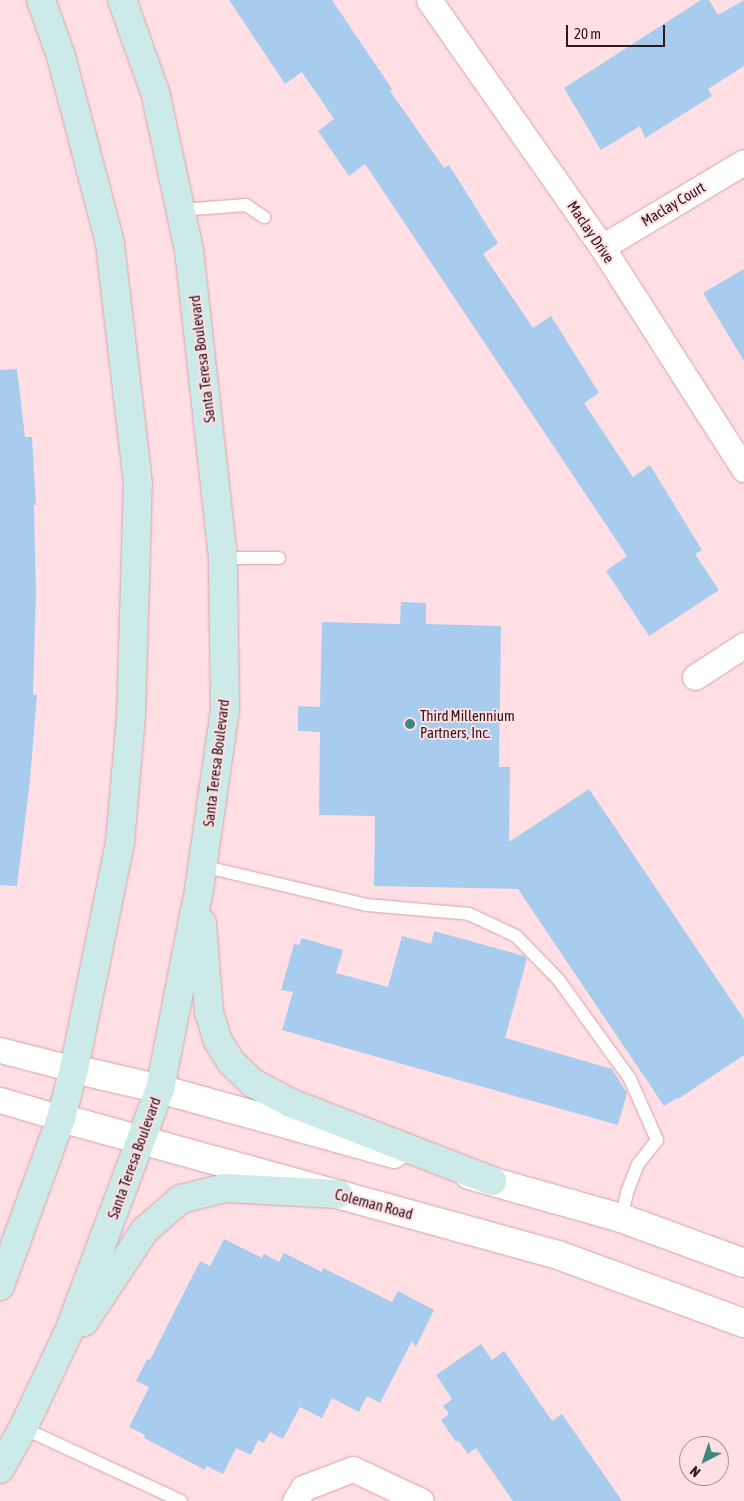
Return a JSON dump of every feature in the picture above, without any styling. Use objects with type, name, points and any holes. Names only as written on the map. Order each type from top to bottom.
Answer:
[{"type":"main road","points":[[0,1286],[61,1118],[74,1069],[120,842],[131,716],[138,483],[110,243],[61,56],[41,0]]},
{"type":"main road","name":"Santa Teresa Boulevard","points":[[0,1469],[24,1428],[69,1332],[160,1089],[201,878],[225,710],[223,558],[190,260],[155,92],[122,0]]},
{"type":"main road","points":[[201,878],[209,1012],[218,1040],[232,1063],[253,1083],[291,1103],[492,1181]]},
{"type":"main road","points":[[48,1375],[145,1230],[181,1199],[225,1188],[338,1194]]},
{"type":"street","name":"Maclay Drive","points":[[428,0],[602,247],[744,469]]},
{"type":"street","name":"Maclay Court","points":[[602,247],[744,162]]},
{"type":"street","points":[[695,676],[744,646]]},
{"type":"street","points":[[0,1050],[160,1089],[492,1181],[621,1218],[744,1263]]},
{"type":"street","name":"Coleman Road","points":[[0,1100],[558,1255],[743,1323]]},
{"type":"street","points":[[295,1501],[303,1488],[353,1469],[421,1501]]},
{"type":"lane","points":[[181,210],[246,205],[264,217]]},
{"type":"lane","points":[[223,558],[279,558]]},
{"type":"lane","points":[[201,878],[367,905],[469,914],[516,936],[558,979],[630,1078],[657,1140],[638,1164],[627,1193],[621,1218]]},
{"type":"lane","points":[[24,1428],[182,1501]]},
{"type":"building","points":[[229,0],[332,0],[392,89],[390,91],[444,168],[449,165],[498,243],[483,254],[533,328],[551,316],[599,393],[584,403],[633,477],[650,465],[702,550],[695,554],[719,590],[649,636],[606,571],[627,556],[365,164],[349,176],[318,131],[334,119],[302,72],[285,84]]},
{"type":"building","points":[[701,0],[709,0],[718,15],[744,0],[744,66],[708,89],[712,96],[645,138],[640,126],[601,150],[564,88]]},
{"type":"building","points":[[744,269],[744,361],[703,293]]},
{"type":"building","points":[[17,369],[25,437],[32,437],[36,505],[34,505],[36,592],[33,695],[37,695],[30,780],[17,886],[0,885],[0,370]]},
{"type":"building","points":[[401,602],[426,603],[426,624],[501,626],[499,767],[510,767],[509,842],[589,789],[744,1019],[744,1055],[678,1099],[664,1106],[518,889],[374,886],[375,816],[319,815],[320,732],[298,731],[298,706],[320,707],[322,622],[400,624]]},
{"type":"building","points":[[434,931],[524,956],[527,959],[505,1038],[612,1069],[627,1093],[618,1125],[282,1030],[293,992],[281,990],[294,944],[299,945],[302,938],[343,950],[336,973],[388,987],[402,936],[431,944]]},
{"type":"building","points":[[224,1239],[262,1258],[264,1254],[279,1262],[284,1253],[322,1272],[323,1268],[392,1302],[398,1291],[434,1310],[416,1347],[412,1341],[380,1403],[367,1396],[359,1412],[332,1398],[322,1418],[300,1407],[283,1439],[270,1432],[264,1443],[258,1440],[251,1455],[236,1448],[223,1474],[206,1466],[205,1470],[144,1438],[145,1435],[129,1427],[149,1387],[136,1381],[147,1359],[150,1360],[200,1261],[210,1266]]},
{"type":"building","points":[[481,1344],[492,1360],[504,1351],[552,1421],[562,1414],[622,1501],[513,1501],[476,1448],[468,1454],[458,1440],[456,1442],[441,1420],[449,1414],[443,1406],[452,1399],[436,1375]]},
{"type":"place","name":"Third Millennium Partners, Inc.","points":[[410,724]]}]
